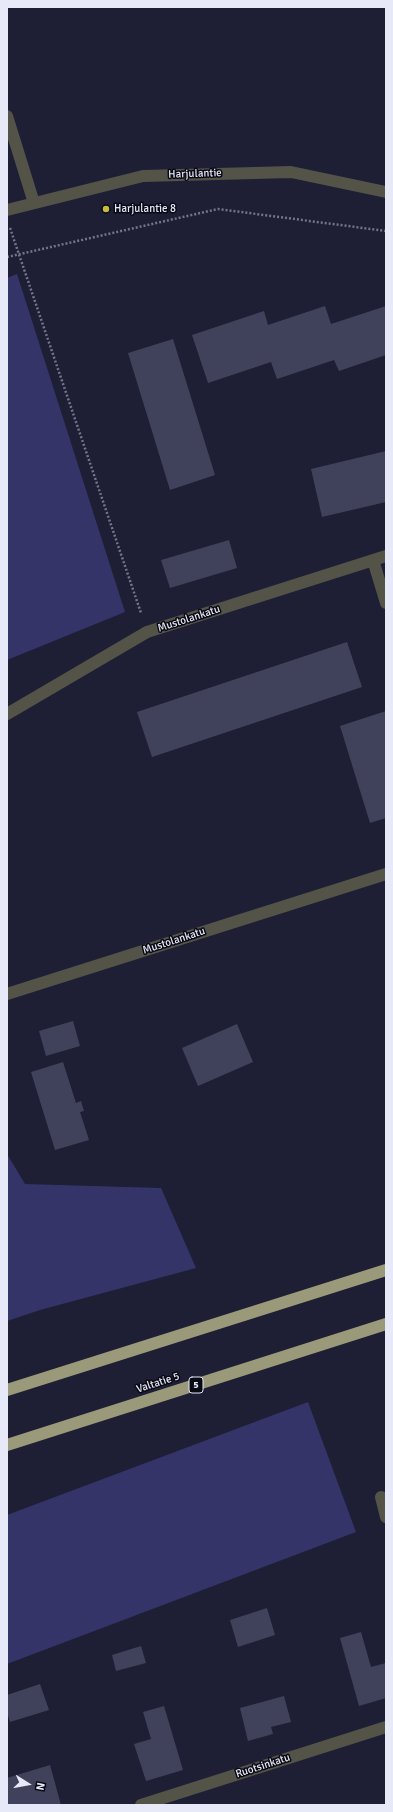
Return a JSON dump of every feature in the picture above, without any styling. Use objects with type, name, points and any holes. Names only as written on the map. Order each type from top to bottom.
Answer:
[{"type":"highway","points":[[7,1390],[386,1270]]},
{"type":"highway","name":"Valtatie 5","points":[[7,1445],[386,1324]]},
{"type":"street","points":[[7,116],[34,203]]},
{"type":"street","name":"Harjulantie","points":[[7,210],[143,176],[291,172],[386,192]]},
{"type":"street","name":"Mustolankatu","points":[[7,714],[147,632],[386,556]]},
{"type":"street","points":[[373,560],[386,603]]},
{"type":"street","name":"Mustolankatu","points":[[7,994],[386,874]]},
{"type":"street","points":[[381,1496],[386,1517]]},
{"type":"street","name":"Ruotsinkatu","points":[[141,1805],[386,1726]]},
{"type":"path","points":[[7,257],[218,209],[386,231]]},
{"type":"path","points":[[9,227],[147,632]]},
{"type":"shaded area","points":[[17,274],[125,612],[7,660],[7,278]]},
{"type":"shaded area","points":[[7,1154],[25,1184],[161,1188],[196,1268],[40,1310],[7,1321]]},
{"type":"shaded area","points":[[308,1402],[356,1532],[7,1664],[7,1515]]},
{"type":"building","points":[[325,306],[331,324],[386,306],[386,355],[339,371],[334,360],[277,379],[271,362],[208,383],[192,335],[264,311],[268,325]]},
{"type":"building","points":[[173,339],[215,475],[170,490],[128,353]]},
{"type":"building","points":[[386,451],[386,502],[322,517],[311,469]]},
{"type":"building","points":[[229,540],[237,568],[170,588],[161,560]]},
{"type":"building","points":[[347,642],[362,687],[152,757],[137,712]]},
{"type":"building","points":[[386,711],[386,818],[370,823],[340,726]]},
{"type":"building","points":[[73,1021],[80,1046],[46,1056],[39,1031]]},
{"type":"building","points":[[237,1024],[253,1062],[198,1086],[182,1048]]},
{"type":"building","points":[[63,1062],[76,1103],[81,1101],[84,1111],[80,1112],[89,1140],[55,1150],[31,1072]]},
{"type":"building","points":[[267,1608],[275,1635],[238,1647],[230,1620]]},
{"type":"building","points":[[361,1632],[371,1667],[386,1663],[386,1698],[359,1706],[340,1638]]},
{"type":"building","points":[[141,1646],[146,1663],[116,1671],[112,1655]]},
{"type":"building","points":[[40,1684],[49,1710],[10,1722],[7,1712],[7,1695]]},
{"type":"building","points":[[284,1696],[291,1722],[271,1727],[273,1734],[248,1741],[240,1708]]},
{"type":"building","points":[[164,1706],[183,1770],[146,1781],[134,1744],[151,1739],[143,1712]]},
{"type":"building","points":[[50,1765],[61,1805],[7,1805],[7,1778]]},
{"type":"place","name":"Harjulantie 8","points":[[106,209]]}]
